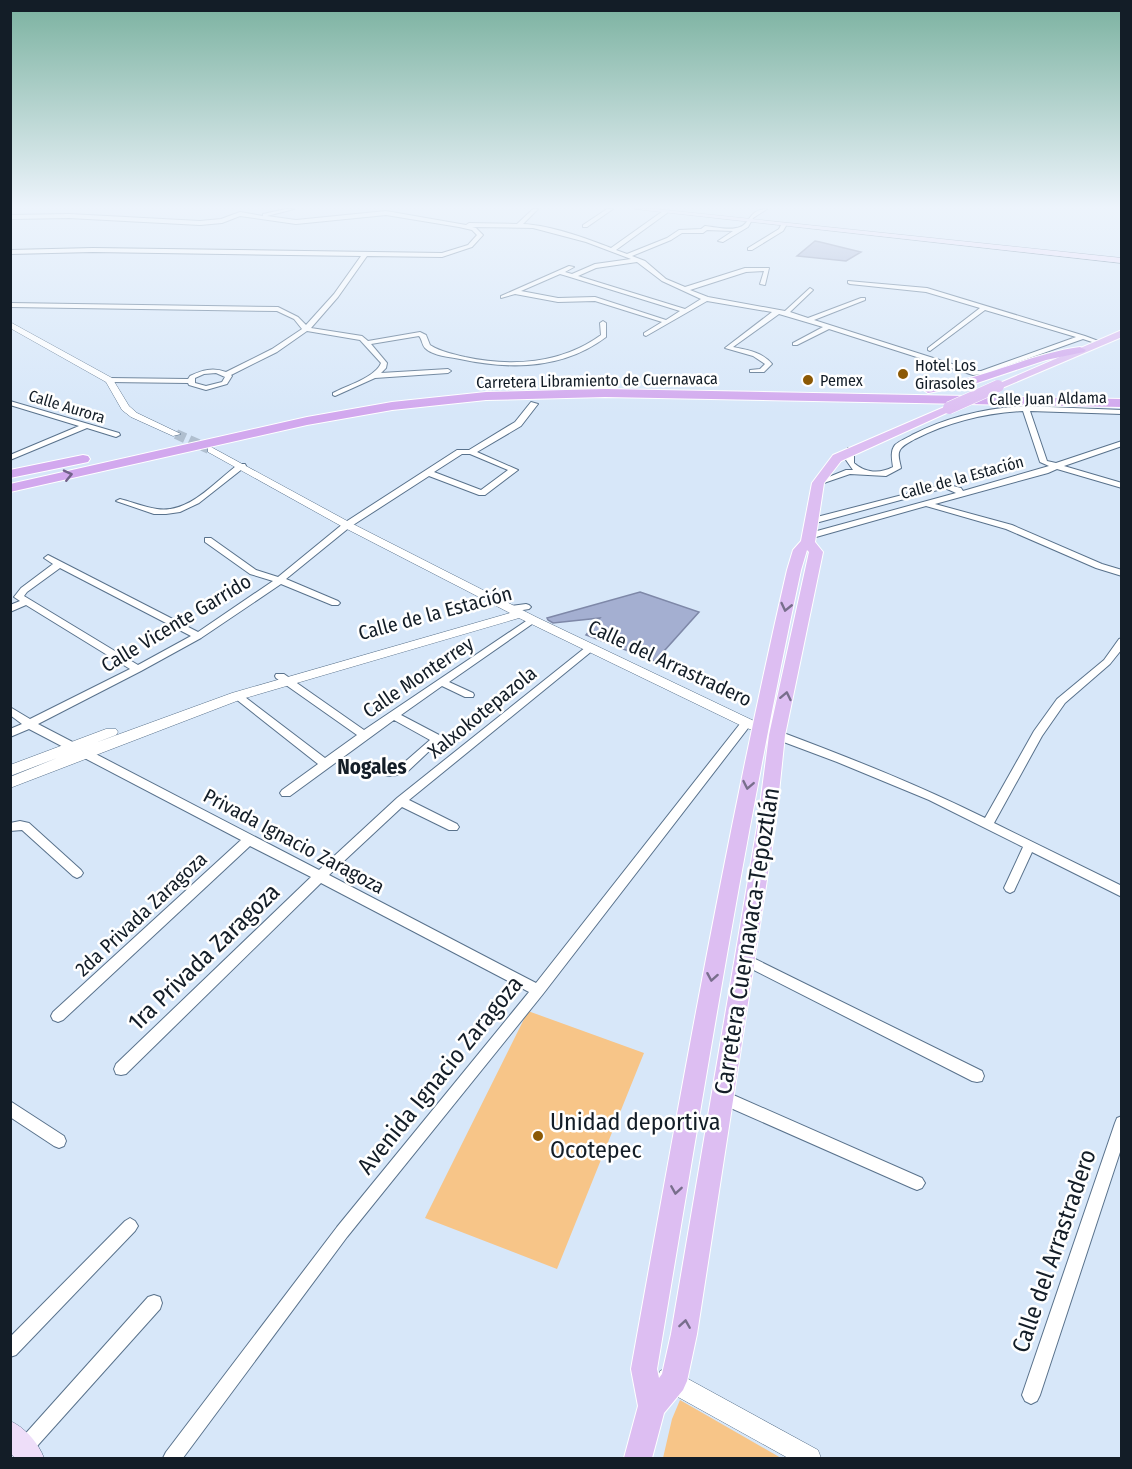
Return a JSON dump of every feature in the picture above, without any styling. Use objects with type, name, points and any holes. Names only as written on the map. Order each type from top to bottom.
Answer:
[{"type":"highway","points":[[905,391],[960,385],[1059,352],[1080,350]]},
{"type":"highway","name":"Carretera Libramiento de Cuernavaca","points":[[10,474],[322,408],[481,388],[608,383],[1122,394]]},
{"type":"highway","name":"Carretera Libramiento de Cuernavaca","points":[[10,488],[307,421],[392,406],[486,396],[605,393],[1122,403]]},
{"type":"main road","points":[[809,539],[818,483],[837,458],[850,450],[1122,333]]},
{"type":"main road","name":"Carretera Cuernavaca-Tepoztlán","points":[[638,1458],[652,1406],[645,1369],[720,931],[761,729],[816,552],[809,539]]},
{"type":"main road","name":"Carretera Cuernavaca-Tepoztlán","points":[[652,1406],[674,1381],[684,1334],[743,958],[767,821],[761,729]]},
{"type":"street","points":[[109,381],[190,381],[197,374],[210,371],[227,374],[261,358],[306,329],[349,278]]},
{"type":"street","points":[[503,297],[547,278]]},
{"type":"street","points":[[577,278],[685,311]]},
{"type":"street","points":[[662,278],[683,290],[706,299],[733,306],[786,313],[973,373],[982,373],[1083,337]]},
{"type":"street","points":[[683,290],[724,278]]},
{"type":"street","points":[[763,284],[765,278]]},
{"type":"street","points":[[850,282],[918,288],[1098,342]]},
{"type":"street","points":[[598,293],[609,287]]},
{"type":"street","points":[[786,313],[810,290]]},
{"type":"street","points":[[514,292],[558,300],[596,299],[667,322]]},
{"type":"street","points":[[646,334],[706,299]]},
{"type":"street","points":[[809,320],[863,299]]},
{"type":"street","points":[[10,305],[269,308],[288,313],[306,329],[362,338],[384,363],[383,368],[374,376],[335,394]]},
{"type":"street","points":[[930,349],[985,307]]},
{"type":"street","points":[[752,371],[762,371],[769,363],[760,356],[728,347],[778,311]]},
{"type":"street","points":[[368,343],[420,334],[424,336],[427,346],[442,353],[477,362],[508,366],[534,364],[549,361],[596,342],[604,336],[603,323]]},
{"type":"street","points":[[10,324],[109,381],[125,408],[134,415],[176,434]]},
{"type":"street","points":[[795,344],[829,326]]},
{"type":"street","points":[[374,376],[448,371]]},
{"type":"street","points":[[190,381],[194,386],[213,387],[225,383],[228,380],[227,374]]},
{"type":"street","name":"Calle Aurora","points":[[10,403],[116,435]]},
{"type":"street","name":"Calle Vicente Garrido","points":[[10,734],[198,636],[279,581],[347,525],[460,452],[471,452],[518,424],[534,404]]},
{"type":"street","points":[[1026,410],[1044,462],[1122,486]]},
{"type":"street","name":"Calle Juan Aldama","points":[[818,483],[839,474],[861,472],[878,475],[891,472],[897,468],[896,448],[918,434],[976,414],[1026,410],[1122,412]]},
{"type":"street","points":[[11,458],[86,426]]},
{"type":"street","name":"Calle de la Estación","points":[[809,539],[1045,471],[1122,443]]},
{"type":"street","name":"Calle del Arrastradero","points":[[211,450],[347,525],[487,597],[508,605],[589,649],[761,729],[874,772],[988,824],[1122,892]]},
{"type":"street","points":[[850,450],[848,456],[850,461],[861,472]]},
{"type":"street","points":[[429,473],[482,493],[514,470],[471,452]]},
{"type":"street","points":[[120,501],[166,513],[182,510],[242,466]]},
{"type":"street","points":[[812,520],[945,486],[957,490],[961,495]]},
{"type":"street","points":[[927,504],[1009,527],[1099,566],[1122,573]]},
{"type":"street","points":[[208,540],[253,572],[289,583],[335,603]]},
{"type":"street","points":[[48,558],[198,636]]},
{"type":"street","points":[[10,609],[23,599],[24,590],[59,564]]},
{"type":"street","points":[[23,599],[138,669]]},
{"type":"street","name":"Calle de la Estación","points":[[10,783],[155,716],[521,614]]},
{"type":"street","name":"Calle Monterrey","points":[[286,793],[441,682],[521,614]]},
{"type":"street","points":[[988,824],[1038,734],[1061,701],[1107,662],[1122,641]]},
{"type":"street","name":"Xalxokotepazola","points":[[319,877],[401,801],[589,649]]},
{"type":"street","points":[[285,679],[364,735]]},
{"type":"street","name":"Calle de la Estación","points":[[10,771],[285,679]]},
{"type":"street","points":[[441,682],[469,695]]},
{"type":"street","points":[[237,696],[325,764]]},
{"type":"street","name":"Privada Ignacio Zaragoza","points":[[10,710],[31,725],[78,750],[538,990]]},
{"type":"street","points":[[388,772],[402,770],[437,739],[393,715]]},
{"type":"street","name":"Avenida Ignacio Zaragoza","points":[[172,1458],[342,1232],[538,990],[761,729]]},
{"type":"street","points":[[401,801],[453,827]]},
{"type":"street","points":[[10,827],[25,826],[77,873]]},
{"type":"street","name":"2da Privada Zaragoza","points":[[58,1016],[250,839]]},
{"type":"street","points":[[1010,888],[1030,845]]},
{"type":"street","name":"1ra Privada Zaragoza","points":[[121,1070],[319,877]]},
{"type":"street","points":[[743,958],[977,1076]]},
{"type":"street","points":[[722,1097],[917,1183]]},
{"type":"street","points":[[10,1108],[60,1141]]},
{"type":"street","name":"Calle del Arrastradero","points":[[1031,1395],[1122,1124]]},
{"type":"street","points":[[10,1349],[130,1226]]},
{"type":"street","points":[[22,1447],[154,1303]]},
{"type":"street","points":[[645,1369],[674,1381],[810,1458]]},
{"type":"shaded area","name":"Unidad deportiva Ocotepec","points":[[528,1011],[644,1053],[557,1269],[425,1218]]},
{"type":"shaded area","points":[[680,1400],[781,1458],[663,1458],[672,1419]]},
{"type":"building","points":[[640,592],[699,612],[655,661],[586,635],[600,618],[553,623],[547,618]]},
{"type":"tunnel","points":[[176,434],[209,449]]},
{"type":"place","name":"Hotel Los Girasoles","points":[[903,374]]},
{"type":"place","name":"Pemex","points":[[808,380]]},
{"type":"place","name":"Unidad deportiva Ocotepec","points":[[538,1136]]},
{"type":"district","name":"Nogales","points":[[372,767]]}]
